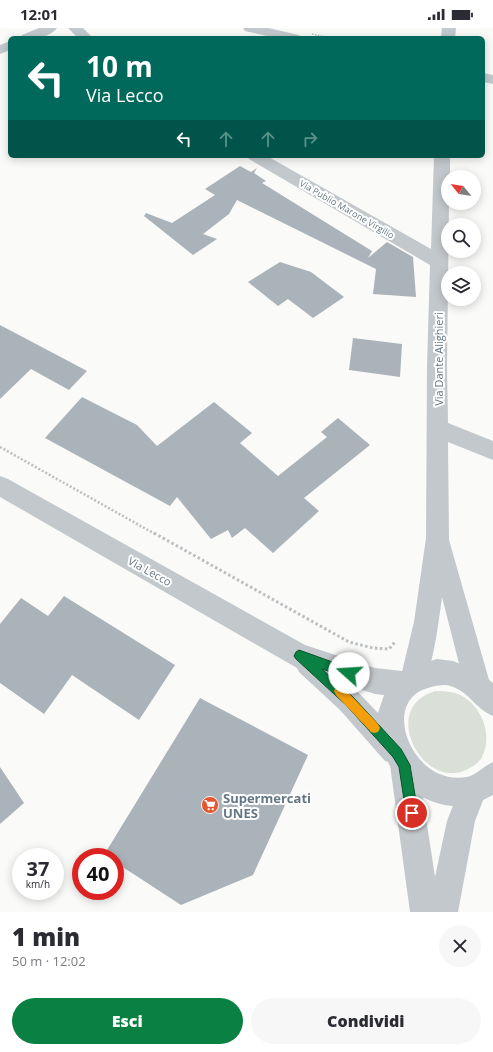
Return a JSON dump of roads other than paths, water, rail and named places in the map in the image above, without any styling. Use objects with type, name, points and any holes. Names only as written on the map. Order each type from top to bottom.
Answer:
[{"type":"street","points":[[32,36],[50,28]]},
{"type":"street","points":[[75,28],[84,36]]},
{"type":"street","points":[[250,28],[285,36]]},
{"type":"street","name":"Via Publio Marone Virgilio","points":[[258,158],[438,262]]},
{"type":"street","name":"Via Dante Alighieri","points":[[409,682],[426,622],[438,538],[438,262],[442,158]]},
{"type":"street","points":[[438,428],[493,451]]},
{"type":"street","name":"Via Lecco","points":[[0,486],[299,656],[375,681],[409,682]]},
{"type":"street","name":"Via Dante Alighieri","points":[[438,538],[486,695]]},
{"type":"street","name":"Via Lecco","points":[[299,656],[349,701],[421,781],[442,791],[463,792],[486,783]]},
{"type":"street","points":[[425,912],[400,759],[391,734],[391,716],[395,700],[409,682],[427,674],[441,672],[461,676],[486,695]]},
{"type":"street","points":[[443,912],[461,822],[486,783]]},
{"type":"place","name":"Supermercati UNES","points":[[210,805]]}]
